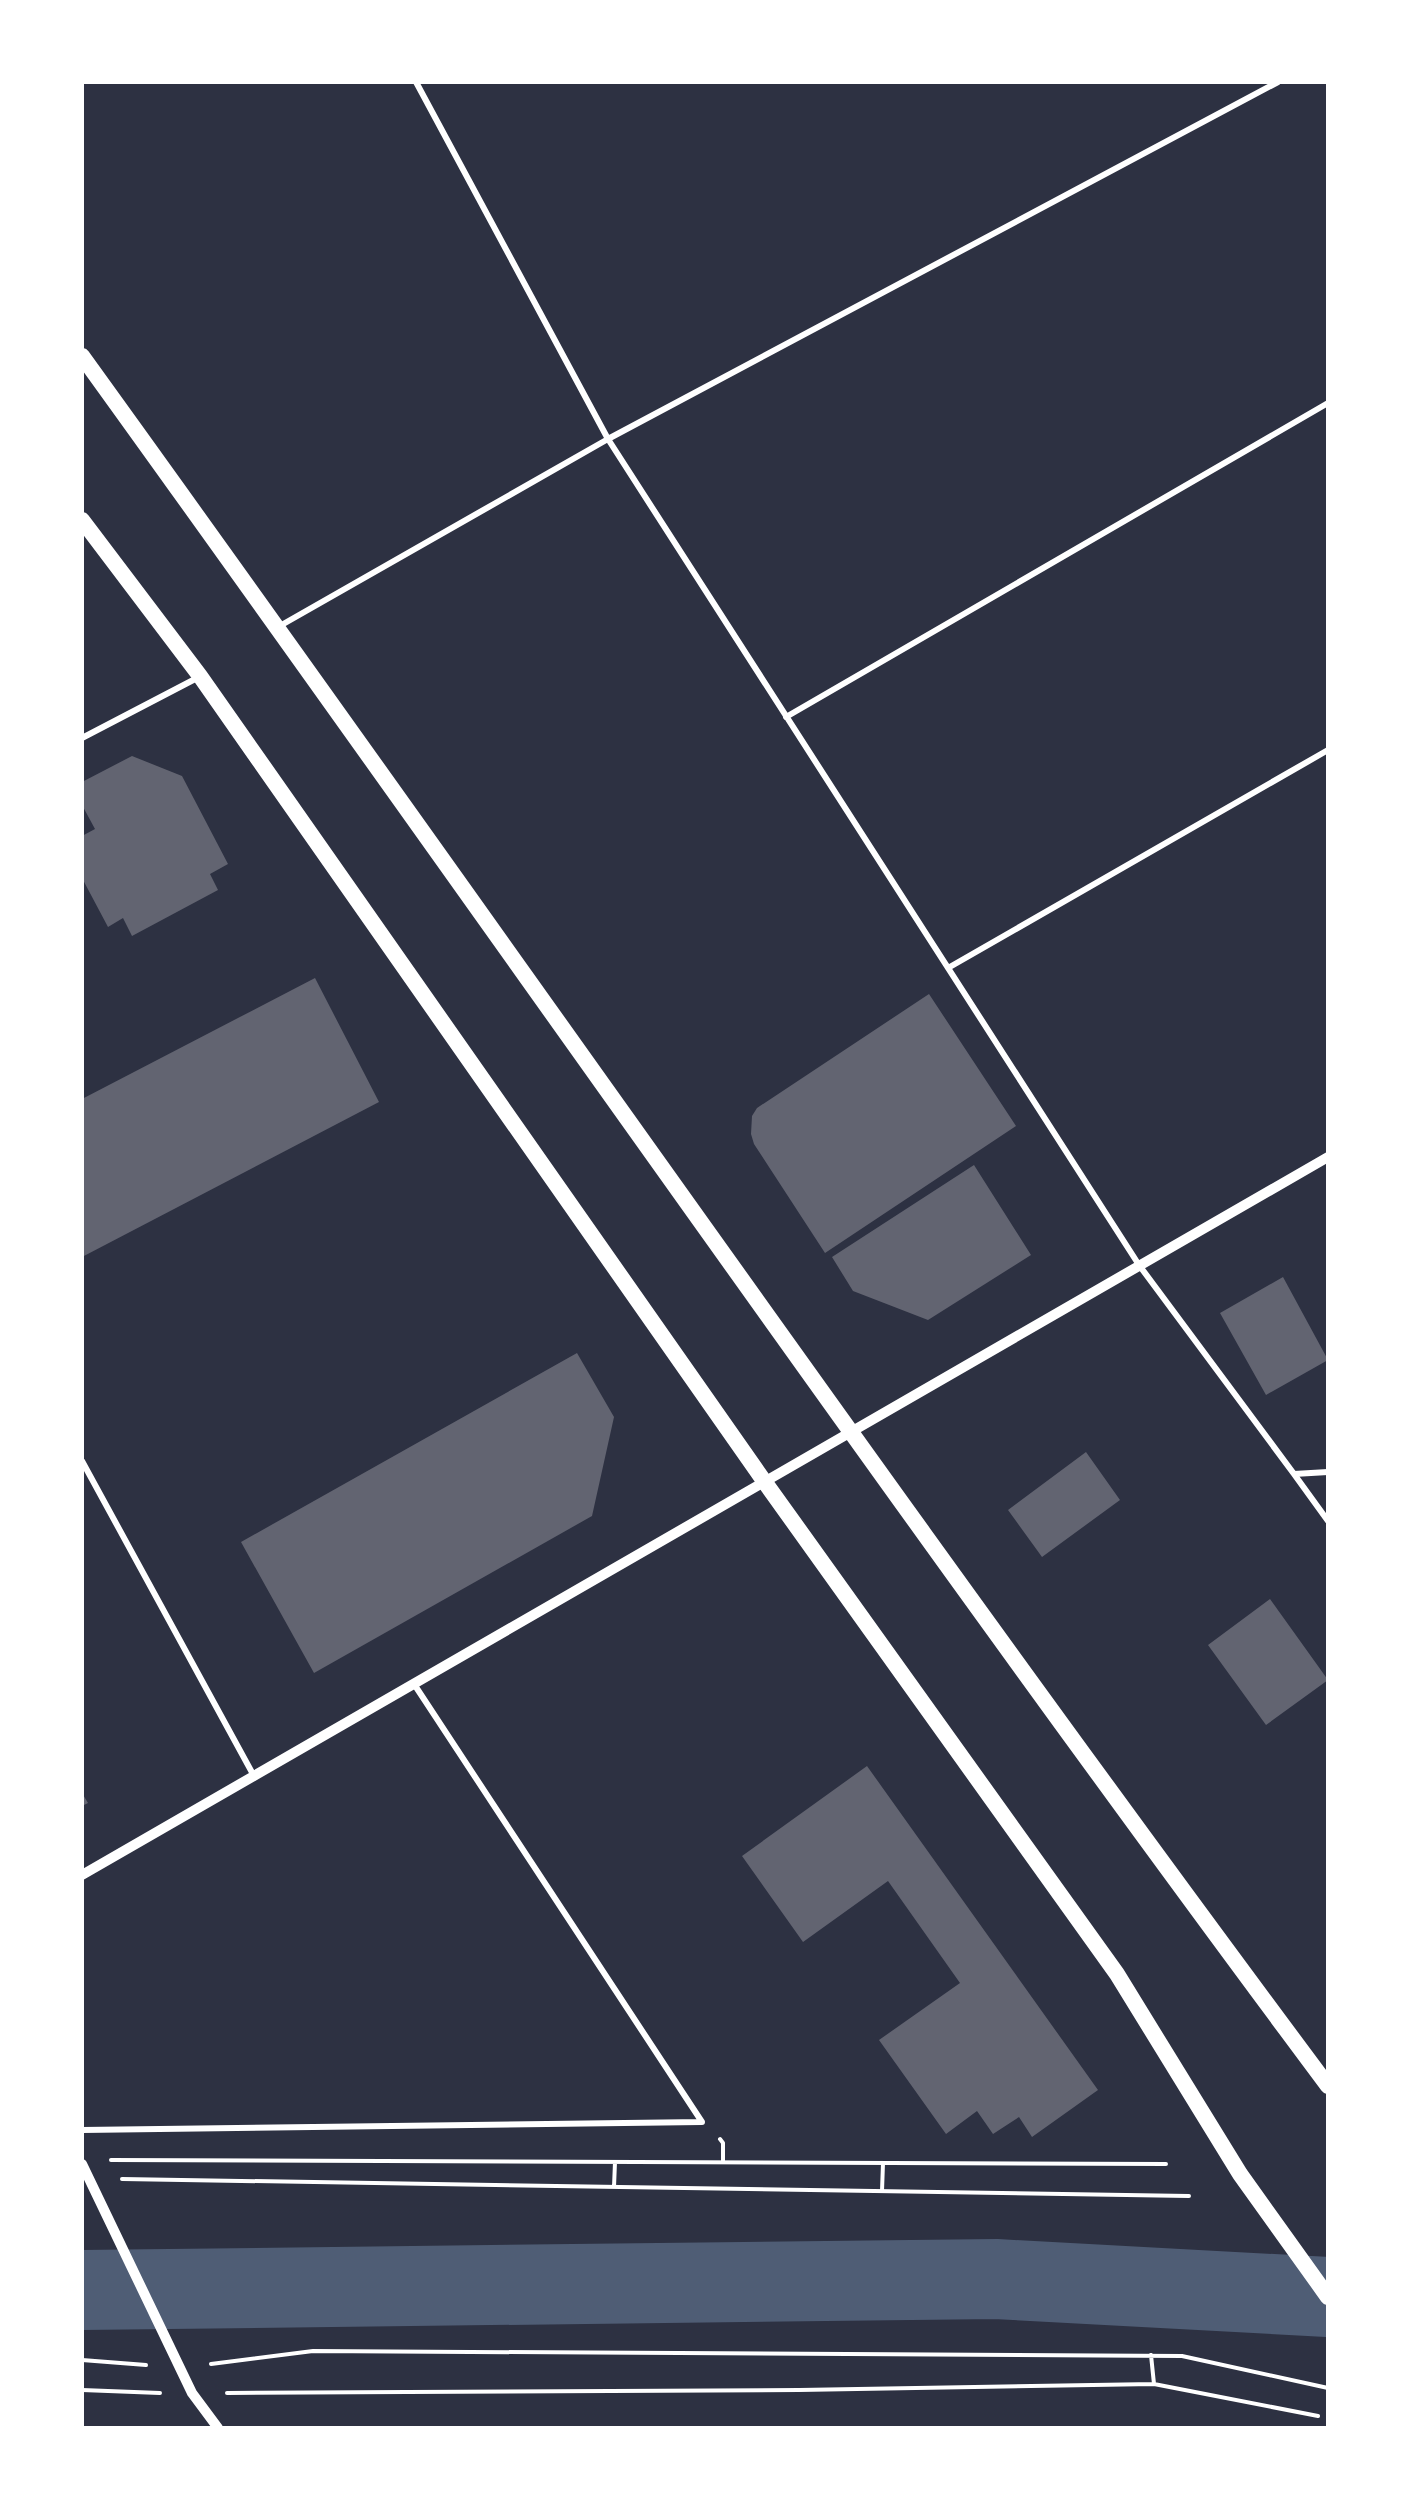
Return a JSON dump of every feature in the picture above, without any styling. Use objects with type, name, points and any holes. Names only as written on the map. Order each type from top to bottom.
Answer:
[{"type":"highway","points":[[82,356],[278,627],[850,1432],[1170,1875],[1328,2086]]},
{"type":"highway","points":[[82,520],[200,676],[764,1481],[1117,1974],[1240,2174],[1328,2297]]},
{"type":"street","points":[[416,82],[608,440],[1139,1265],[1328,1521]]},
{"type":"street","points":[[278,627],[608,440],[1278,82]]},
{"type":"street","points":[[786,717],[1328,403]]},
{"type":"street","points":[[82,738],[200,676]]},
{"type":"street","points":[[948,968],[1328,750]]},
{"type":"street","points":[[82,1875],[1328,1157]]},
{"type":"street","points":[[82,1461],[254,1776]]},
{"type":"street","points":[[1294,1474],[1328,1473]]},
{"type":"street","points":[[82,2130],[702,2122],[414,1684]]},
{"type":"street","points":[[82,2163],[192,2393],[218,2427]]},
{"type":"path","points":[[104,2160],[1166,2164]]},
{"type":"path","points":[[614,2187],[615,2162]]},
{"type":"path","points":[[882,2191],[883,2163]]},
{"type":"path","points":[[90,2179],[1189,2196]]},
{"type":"path","points":[[82,2360],[145,2366],[222,2364],[313,2350],[1151,2355],[1182,2356],[1328,2388]]},
{"type":"path","points":[[1151,2355],[1154,2384]]},
{"type":"path","points":[[82,2390],[192,2393],[799,2390],[1154,2384],[1318,2416]]},
{"type":"building","points":[[132,756],[182,776],[228,864],[210,874],[218,890],[132,936],[123,918],[108,927],[82,878],[82,836],[95,829],[82,805],[82,782]]},
{"type":"building","points":[[315,978],[379,1102],[82,1257],[82,1099]]},
{"type":"building","points":[[929,994],[1016,1126],[825,1253],[754,1144],[751,1134],[752,1116],[757,1108]]},
{"type":"building","points":[[974,1165],[1031,1255],[928,1320],[853,1291],[832,1257]]},
{"type":"building","points":[[1283,1277],[1328,1360],[1266,1395],[1220,1313]]},
{"type":"building","points":[[577,1353],[614,1417],[592,1516],[314,1673],[241,1542]]},
{"type":"building","points":[[1086,1452],[1120,1500],[1042,1557],[1008,1510]]},
{"type":"building","points":[[1270,1599],[1328,1680],[1266,1725],[1208,1645]]},
{"type":"building","points":[[867,1766],[1098,2090],[1032,2137],[1019,2117],[993,2134],[977,2111],[946,2134],[879,2040],[960,1983],[888,1881],[803,1942],[742,1856]]},
{"type":"building","points":[[82,1793],[88,1803],[82,1806]]},
{"type":"waterway","points":[[82,2290],[996,2279],[1328,2297]]}]
